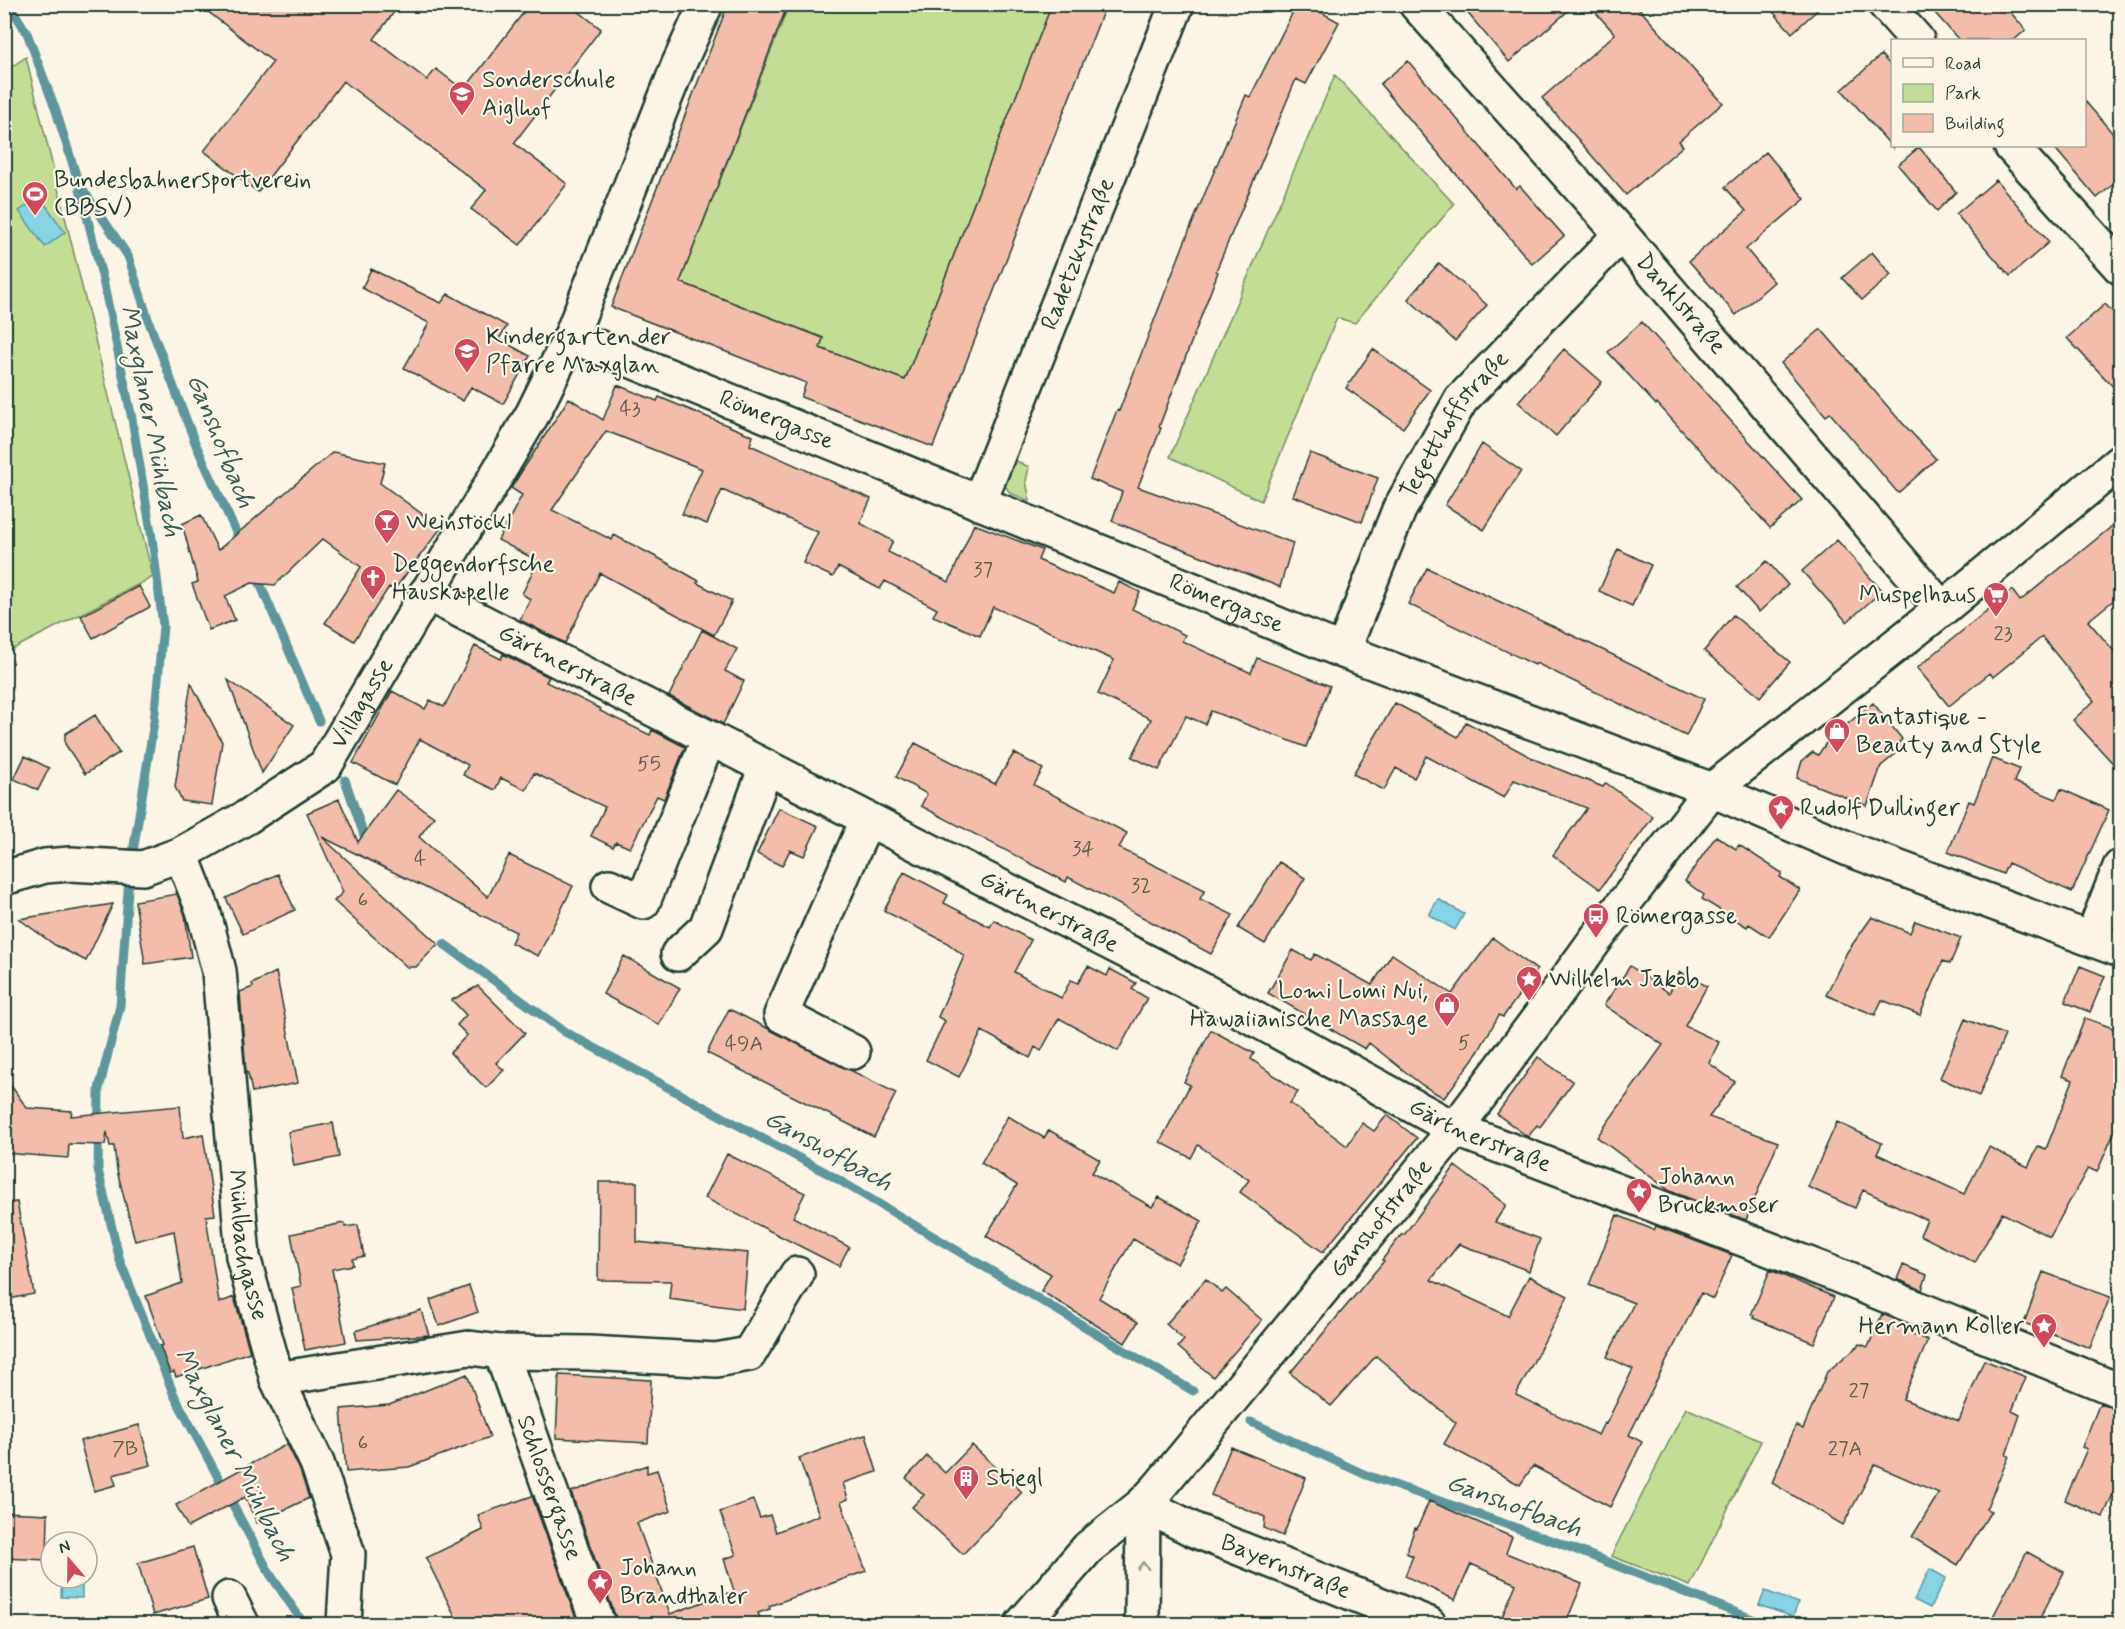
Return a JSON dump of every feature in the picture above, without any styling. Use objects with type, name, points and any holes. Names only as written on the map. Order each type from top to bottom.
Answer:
[{"type":"street","name":"Villagasse","points":[[4,879],[45,866],[70,864],[143,868],[182,854],[247,817],[332,754],[532,415],[571,336],[678,66],[706,4]]},
{"type":"street","name":"Radetzkystraße","points":[[979,503],[1177,4]]},
{"type":"street","name":"Danklstraße","points":[[1416,4],[1621,234],[1942,609]]},
{"type":"street","points":[[1885,4],[1916,39]]},
{"type":"street","points":[[2013,147],[2121,267]]},
{"type":"street","name":"Tegetthoffstraße","points":[[1343,651],[1399,510],[1461,400],[1621,234]]},
{"type":"street","name":"Römergasse","points":[[571,336],[1343,651],[1712,790],[1851,850],[2106,944]]},
{"type":"street","name":"Ganshofstraße","points":[[1022,1624],[1088,1548],[1143,1504],[1455,1129],[1596,939],[1712,790],[1942,609],[2121,462]]},
{"type":"street","name":"Gärtnerstraße","points":[[426,593],[1208,993],[1455,1129],[1829,1272],[2121,1391]]},
{"type":"street","points":[[609,885],[643,902],[709,738]]},
{"type":"street","points":[[678,954],[706,928],[766,767]]},
{"type":"street","points":[[853,1052],[781,1015],[867,820]]},
{"type":"street","name":"Mühlbachgasse","points":[[182,854],[203,910],[219,971],[243,1257],[277,1379],[317,1463],[348,1554],[344,1624]]},
{"type":"street","points":[[2106,944],[2121,867]]},
{"type":"street","points":[[277,1379],[469,1348],[501,1352],[590,1353],[716,1360],[749,1354],[798,1274]]},
{"type":"street","name":"Schlossergasse","points":[[501,1352],[598,1624]]},
{"type":"street","points":[[1142,1624],[1143,1504]]},
{"type":"street","name":"Bayernstraße","points":[[1143,1504],[1194,1530],[1429,1624]]},
{"type":"green space","points":[[789,5],[1052,5],[905,380],[820,348],[823,338],[680,282]]},
{"type":"green space","name":"Bundesbahnersportverein (BBSV)","points":[[26,57],[153,577],[5,653],[4,72]]},
{"type":"green space","points":[[1335,75],[1454,204],[1355,323],[1337,318],[1261,501],[1170,457]]},
{"type":"green space","points":[[1012,459],[1029,467],[1026,481],[1030,501],[1010,493],[1005,486]]},
{"type":"green space","points":[[1686,1408],[1761,1441],[1690,1586],[1611,1556]]},
{"type":"water","points":[[40,197],[65,232],[45,247],[19,211]]},
{"type":"water","points":[[1438,899],[1464,914],[1455,930],[1429,915]]},
{"type":"water","points":[[1930,1569],[1946,1578],[1930,1608],[1914,1600]]},
{"type":"water","points":[[61,1590],[82,1590],[82,1598],[61,1597]]},
{"type":"water","points":[[1765,1591],[1798,1603],[1793,1617],[1759,1605]]},
{"type":"building","name":"Sonderschule Aiglhof","points":[[198,4],[400,4],[374,39],[427,80],[436,69],[464,90],[530,4],[569,4],[601,29],[514,143],[567,184],[520,245],[471,209],[486,190],[343,81],[258,192],[204,151],[273,62]]},
{"type":"building","points":[[728,4],[788,4],[680,282],[823,338],[820,348],[905,380],[1052,4],[1106,4],[933,447],[801,397],[806,383],[611,307]]},
{"type":"building","points":[[1297,4],[1306,4],[1339,22],[1306,84],[1296,79],[1216,271],[1218,272],[1138,487],[1293,543],[1280,587],[1112,521],[1122,492],[1090,479],[1246,95],[1250,97]]},
{"type":"building","points":[[1460,4],[1576,4],[1509,62]]},
{"type":"building","points":[[1588,4],[1635,4],[1723,103],[1679,141],[1683,146],[1626,195],[1542,98],[1615,34]]},
{"type":"building","points":[[1766,4],[1824,4],[1792,33]]},
{"type":"building","points":[[1927,4],[2003,4],[2026,30],[2015,39],[1958,39]]},
{"type":"building","points":[[1881,55],[1891,66],[1891,146],[1842,90]]},
{"type":"building","points":[[1408,61],[1516,189],[1520,186],[1564,236],[1532,264],[1380,84]]},
{"type":"building","points":[[2086,102],[2121,143],[2121,178],[2097,198],[2054,147],[2086,147]]},
{"type":"building","points":[[1919,147],[1956,192],[1937,211],[1898,165]]},
{"type":"building","points":[[1766,152],[1805,199],[1746,249],[1774,282],[1736,315],[1689,261],[1746,211],[1725,187]]},
{"type":"building","points":[[1996,180],[2049,242],[2010,276],[1956,214]]},
{"type":"building","points":[[1872,252],[1891,275],[1862,300],[1842,278]]},
{"type":"building","points":[[1439,263],[1487,305],[1455,341],[1408,299]]},
{"type":"building","points":[[371,269],[441,303],[448,294],[507,326],[499,339],[530,356],[503,404],[471,387],[463,401],[404,368],[429,323],[362,288]]},
{"type":"building","points":[[2105,304],[2121,320],[2121,395],[2067,338]]},
{"type":"building","points":[[1642,322],[1802,500],[1770,528],[1608,352]]},
{"type":"building","points":[[1821,329],[1936,459],[1898,493],[1830,413],[1826,416],[1781,363]]},
{"type":"building","points":[[1373,349],[1430,390],[1403,428],[1346,388]]},
{"type":"building","points":[[1564,349],[1602,382],[1556,436],[1518,402]]},
{"type":"building","points":[[617,385],[657,401],[659,397],[753,436],[750,445],[871,499],[860,523],[893,541],[888,552],[949,582],[974,524],[1042,550],[1038,560],[1114,593],[1119,582],[1140,592],[1132,609],[1185,635],[1182,641],[1251,673],[1257,658],[1330,686],[1306,747],[1211,711],[1205,724],[1186,716],[1159,770],[1132,757],[1151,719],[1098,694],[1114,660],[993,607],[980,636],[933,616],[937,609],[885,581],[880,589],[838,567],[833,577],[803,563],[818,532],[722,490],[707,524],[682,514],[702,469],[606,431],[552,510],[612,540],[614,535],[732,601],[714,635],[600,573],[565,643],[520,620],[530,599],[522,594],[538,561],[498,540],[522,495],[511,488],[569,398],[603,420]]},
{"type":"building","points":[[1482,444],[1521,471],[1484,530],[1445,505]]},
{"type":"building","points":[[333,452],[385,463],[380,483],[441,528],[394,590],[389,587],[354,641],[325,623],[361,567],[323,539],[275,585],[252,583],[225,596],[235,620],[209,630],[192,584],[198,582],[182,524],[201,515],[218,550]]},
{"type":"building","points":[[1310,453],[1378,478],[1362,522],[1293,496]]},
{"type":"building","points":[[2121,519],[2121,594],[2088,621],[2121,659],[2121,772],[2073,720],[2094,701],[2042,637],[1993,677],[1990,673],[1949,706],[1917,668],[2012,590],[2020,601]]},
{"type":"building","points":[[1837,540],[1882,591],[1847,622],[1802,571]]},
{"type":"building","points":[[1618,549],[1651,565],[1632,606],[1599,591]]},
{"type":"building","points":[[1767,561],[1788,585],[1759,612],[1737,587]]},
{"type":"building","points":[[1427,568],[1704,699],[1686,736],[1408,604]]},
{"type":"building","points":[[139,586],[150,607],[93,638],[81,616]]},
{"type":"building","points":[[1733,615],[1790,662],[1760,697],[1704,651]]},
{"type":"building","points":[[702,630],[737,649],[725,671],[744,681],[723,724],[669,696]]},
{"type":"building","points":[[475,646],[501,659],[503,654],[549,677],[546,682],[601,709],[600,711],[650,735],[652,730],[685,747],[664,799],[657,796],[630,848],[616,842],[613,847],[591,836],[605,807],[534,773],[526,790],[501,778],[495,790],[463,775],[468,765],[420,739],[395,785],[353,763],[392,691],[425,709],[430,700],[444,707]]},
{"type":"building","points":[[228,680],[294,725],[262,773]]},
{"type":"building","points":[[191,683],[222,742],[212,805],[182,801],[175,787]]},
{"type":"building","points":[[1395,703],[1458,737],[1466,722],[1536,760],[1603,787],[1606,783],[1653,817],[1600,889],[1553,855],[1587,808],[1514,780],[1504,798],[1426,756],[1414,778],[1396,768],[1384,790],[1353,774]]},
{"type":"building","points":[[1873,703],[1902,739],[1898,744],[1902,749],[1881,766],[1867,806],[1797,778],[1802,761],[1813,752],[1818,755],[1829,739]]},
{"type":"building","points":[[95,715],[119,753],[85,774],[65,744],[65,734]]},
{"type":"building","points":[[915,743],[995,784],[1014,753],[1043,769],[1034,785],[1127,833],[1119,848],[1205,890],[1200,899],[1233,915],[1211,954],[1068,877],[1066,882],[921,806],[927,794],[896,777]]},
{"type":"building","points":[[25,756],[49,768],[38,790],[14,779]]},
{"type":"building","points":[[1992,758],[2019,769],[2014,782],[2056,799],[2061,789],[2109,810],[2072,892],[2008,863],[2003,874],[1948,852],[1969,801],[1974,803]]},
{"type":"building","points":[[396,790],[434,817],[419,837],[488,897],[509,855],[573,886],[538,956],[511,943],[516,932],[322,837],[438,944],[416,967],[407,967],[334,901],[343,892],[307,813],[339,799],[358,842]]},
{"type":"building","points":[[779,808],[818,826],[804,856],[790,850],[782,866],[757,854]]},
{"type":"building","points":[[1716,836],[1736,849],[1739,845],[1782,873],[1780,877],[1800,890],[1769,937],[1749,924],[1747,927],[1702,899],[1704,895],[1685,881]]},
{"type":"building","points":[[1279,862],[1305,878],[1265,944],[1238,928]]},
{"type":"building","points":[[904,872],[948,895],[944,903],[990,927],[994,920],[1031,940],[1014,972],[1061,998],[1071,980],[1078,983],[1088,966],[1107,976],[1110,969],[1136,983],[1132,989],[1147,998],[1118,1051],[1059,1018],[1041,1051],[1035,1047],[1030,1058],[982,1031],[959,1077],[926,1060],[945,1021],[938,1017],[964,956],[946,942],[884,911]]},
{"type":"building","points":[[278,874],[295,910],[243,934],[226,898]]},
{"type":"building","points":[[177,894],[185,915],[191,957],[145,964],[135,901]]},
{"type":"building","points":[[113,904],[86,961],[55,945],[19,919]]},
{"type":"building","points":[[1872,917],[1910,933],[1915,921],[1961,938],[1950,964],[1943,961],[1920,1015],[1882,1000],[1875,1015],[1826,995],[1847,952]]},
{"type":"building","points":[[1493,938],[1537,970],[1503,1017],[1499,1015],[1478,1052],[1444,1098],[1422,1085],[1369,1043],[1365,1049],[1268,993],[1293,950],[1311,960],[1315,954],[1372,985],[1392,954],[1452,994]]},
{"type":"building","points":[[624,956],[680,988],[659,1025],[603,994]]},
{"type":"building","points":[[1630,966],[1669,993],[1680,972],[1707,986],[1685,1026],[1719,1042],[1709,1063],[1735,1082],[1709,1117],[1778,1142],[1746,1220],[1670,1191],[1597,1137],[1663,1045],[1604,1005]]},
{"type":"building","points":[[2080,966],[2105,976],[2090,1012],[2065,1002]]},
{"type":"building","points":[[276,972],[298,1083],[252,1092],[248,1073],[246,1073],[240,992],[253,987],[252,984]]},
{"type":"building","points":[[478,986],[525,1033],[496,1063],[504,1070],[486,1088],[450,1053],[467,1035],[457,1025],[466,1015],[452,1000]]},
{"type":"building","points":[[729,1009],[896,1093],[874,1137],[707,1053]]},
{"type":"building","points":[[2085,1018],[2121,1031],[2121,1117],[2097,1172],[2088,1168],[2050,1237],[2002,1213],[1975,1263],[1920,1235],[1927,1220],[1863,1190],[1855,1208],[1808,1187],[1837,1122],[1882,1143],[1877,1154],[1964,1194],[1989,1147],[2028,1167],[2038,1146],[2046,1149],[2073,1080],[2062,1076]]},
{"type":"building","points":[[1965,1019],[2005,1035],[1979,1096],[1940,1078]]},
{"type":"building","points":[[1211,1030],[1254,1053],[1251,1059],[1298,1092],[1290,1103],[1347,1146],[1362,1123],[1374,1131],[1387,1115],[1417,1138],[1323,1252],[1240,1192],[1249,1180],[1198,1145],[1191,1158],[1160,1142],[1190,1085],[1184,1082]]},
{"type":"building","points":[[1538,1057],[1573,1082],[1540,1127],[1537,1125],[1528,1137],[1497,1114]]},
{"type":"building","points":[[4,1076],[27,1108],[72,1111],[71,1116],[180,1106],[183,1138],[203,1134],[215,1215],[206,1216],[219,1303],[234,1297],[250,1352],[176,1377],[174,1372],[170,1373],[146,1296],[182,1283],[174,1231],[135,1241],[117,1170],[114,1146],[110,1146],[107,1132],[105,1145],[69,1144],[68,1158],[4,1153]]},
{"type":"building","points":[[1008,1116],[1044,1138],[1049,1130],[1100,1160],[1092,1173],[1152,1207],[1159,1197],[1202,1221],[1177,1264],[1133,1239],[1099,1298],[1138,1322],[1125,1343],[1041,1291],[1051,1274],[986,1236],[1017,1185],[981,1163]]},
{"type":"building","points":[[333,1123],[339,1157],[294,1166],[288,1132]]},
{"type":"building","points":[[727,1154],[805,1193],[793,1217],[849,1247],[839,1266],[705,1198]]},
{"type":"building","points":[[1455,1166],[1506,1205],[1495,1222],[1540,1239],[1529,1271],[1459,1244],[1431,1280],[1508,1316],[1529,1276],[1568,1296],[1516,1395],[1598,1435],[1604,1423],[1606,1424],[1633,1369],[1607,1357],[1634,1303],[1589,1285],[1617,1215],[1654,1230],[1656,1226],[1732,1255],[1713,1299],[1701,1293],[1629,1435],[1642,1442],[1610,1507],[1533,1466],[1520,1485],[1444,1444],[1456,1423],[1376,1356],[1331,1406],[1290,1373],[1384,1261],[1382,1260],[1402,1234],[1404,1235]]},
{"type":"building","points":[[599,1182],[637,1182],[637,1242],[748,1253],[743,1309],[669,1299],[671,1281],[598,1280]]},
{"type":"building","points":[[17,1202],[34,1294],[4,1300],[4,1203]]},
{"type":"building","points":[[344,1223],[345,1227],[358,1225],[364,1256],[352,1259],[353,1265],[332,1269],[346,1342],[305,1350],[292,1288],[301,1286],[291,1234]]},
{"type":"building","points":[[1903,1265],[1927,1275],[1922,1290],[1897,1279]]},
{"type":"building","points":[[1770,1270],[1834,1297],[1814,1343],[1753,1318],[1754,1316],[1751,1315]]},
{"type":"building","points":[[2043,1272],[2110,1297],[2090,1348],[2024,1323]]},
{"type":"building","points":[[1206,1279],[1222,1293],[1226,1289],[1262,1320],[1213,1377],[1178,1347],[1184,1340],[1166,1324]]},
{"type":"building","points":[[469,1286],[478,1312],[439,1326],[430,1300]]},
{"type":"building","points":[[421,1310],[429,1335],[357,1340],[355,1331]]},
{"type":"building","points":[[1882,1314],[1907,1324],[1905,1331],[1928,1340],[1903,1399],[1959,1421],[1984,1360],[2026,1377],[2012,1411],[2020,1415],[2006,1455],[2009,1456],[1986,1509],[1991,1511],[1958,1565],[1912,1537],[1939,1493],[1875,1465],[1843,1525],[1772,1483],[1796,1425],[1803,1429],[1827,1372],[1860,1344],[1868,1347]]},
{"type":"building","points":[[467,1374],[490,1437],[409,1467],[346,1472],[341,1409],[389,1405]]},
{"type":"building","points":[[559,1375],[651,1380],[648,1443],[556,1438]]},
{"type":"building","points":[[2100,1403],[2121,1412],[2121,1476],[2103,1517],[2065,1500],[2087,1449],[2082,1447]]},
{"type":"building","points":[[139,1425],[151,1465],[113,1475],[116,1485],[94,1491],[80,1441]]},
{"type":"building","points":[[866,1435],[877,1472],[843,1483],[848,1499],[841,1502],[866,1571],[769,1606],[770,1609],[758,1613],[762,1624],[616,1624],[616,1618],[571,1492],[647,1465],[647,1473],[657,1470],[671,1511],[637,1523],[670,1614],[734,1591],[724,1559],[736,1555],[720,1512],[753,1500],[760,1518],[770,1515],[776,1532],[819,1515],[799,1458]]},
{"type":"building","points":[[287,1444],[300,1470],[309,1498],[257,1523],[245,1497],[188,1527],[176,1505]]},
{"type":"building","name":"Stiegl","points":[[972,1445],[1022,1492],[963,1554],[912,1507],[924,1495],[906,1478],[927,1456],[945,1473]]},
{"type":"building","points":[[1231,1447],[1306,1478],[1283,1536],[1264,1528],[1265,1517],[1211,1495]]},
{"type":"building","points":[[532,1496],[578,1624],[459,1624],[426,1558],[483,1530],[478,1515]]},
{"type":"building","points":[[1429,1501],[1512,1537],[1506,1553],[1582,1584],[1567,1620],[1560,1618],[1557,1624],[1499,1624],[1516,1584],[1471,1564],[1455,1600],[1405,1576],[1413,1556],[1406,1553],[1415,1528],[1417,1529]]},
{"type":"building","points":[[4,1512],[48,1514],[48,1530],[39,1530],[39,1560],[4,1558]]},
{"type":"building","points":[[193,1547],[208,1599],[153,1615],[138,1563]]},
{"type":"building","points":[[2027,1552],[2064,1572],[2037,1624],[1989,1624]]},
{"type":"waterway","name":"Maxglaner Mühlbach","points":[[9,4],[27,33],[56,111],[78,181],[103,280],[132,419],[152,538],[163,626],[154,722],[132,858]]},
{"type":"waterway","name":"Ganshofbach","points":[[82,188],[128,256],[150,325],[196,445],[241,543]]},
{"type":"waterway","name":"Ganshofbach","points":[[255,572],[319,721]]},
{"type":"waterway","name":"Ganshofbach","points":[[345,780],[367,844]]},
{"type":"waterway","name":"Maxglaner Mühlbach","points":[[129,876],[120,1006],[99,1089],[98,1170],[120,1261],[174,1395],[270,1574],[304,1624]]},
{"type":"waterway","name":"Ganshofbach","points":[[444,944],[565,1032],[827,1173],[1193,1391]]},
{"type":"waterway","name":"Ganshofbach","points":[[1251,1422],[1366,1475],[1559,1543],[1765,1624]]},
{"type":"place","name":"Sonderschule Aiglhof","points":[[462,117]]},
{"type":"place","name":"Bundesbahnersportverein (BBSV)","points":[[35,217]]},
{"type":"place","name":"Kindergarten der Pfarre Maxglan","points":[[467,374]]},
{"type":"place","name":"Weinstöckl","points":[[387,545]]},
{"type":"place","name":"Deggendorfsche Hauskapelle","points":[[373,601]]},
{"type":"place","name":"Muspelhaus","points":[[1996,618]]},
{"type":"place","name":"Fantastique - Beauty and Style","points":[[1837,754]]},
{"type":"place","name":"Rudolf Dullinger","points":[[1781,831]]},
{"type":"place","name":"Römergasse","points":[[1596,939]]},
{"type":"place","name":"Wilhelm Jakob","points":[[1529,1002]]},
{"type":"place","name":"Lomi Lomi Nui, Hawaiianische Massage","points":[[1447,1028]]},
{"type":"place","name":"Johann Bruckmoser","points":[[1639,1214]]},
{"type":"place","name":"Hermann Koller","points":[[2044,1349]]},
{"type":"place","name":"Stiegl","points":[[966,1501]]},
{"type":"place","name":"Johann Brandthaler","points":[[600,1605]]}]
